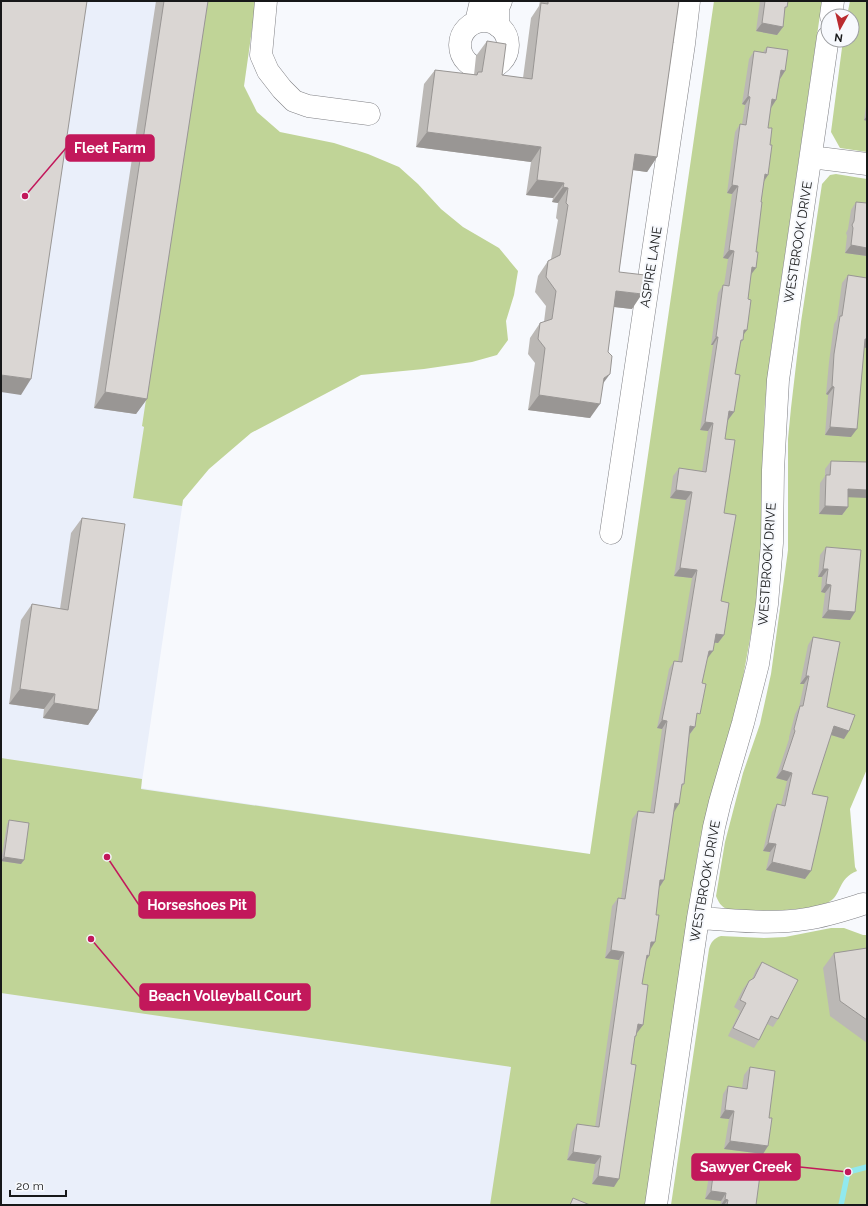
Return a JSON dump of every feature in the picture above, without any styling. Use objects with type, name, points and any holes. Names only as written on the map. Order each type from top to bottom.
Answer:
[{"type":"street","points":[[266,1],[261,55],[268,71],[282,90],[294,101],[308,106],[369,114]]},
{"type":"street","points":[[476,22],[481,1]]},
{"type":"street","points":[[498,26],[498,8],[501,1]]},
{"type":"street","name":"ASPIRE LANE","points":[[611,533],[684,44],[689,1]]},
{"type":"street","points":[[476,22],[490,22],[498,26],[504,32],[507,39],[508,48],[506,56],[494,67],[486,69],[477,68],[464,60],[459,46],[461,38],[464,31],[476,22]]},
{"type":"street","name":"WESTBROOK DRIVE","points":[[656,1205],[698,918],[717,813],[755,676],[767,604],[772,543],[773,470],[778,380],[826,48]]},
{"type":"street","points":[[810,157],[867,164]]},
{"type":"street","points":[[698,918],[784,922],[828,915],[863,904]]},
{"type":"shaded area","points":[[1,1],[256,1],[141,788],[590,854],[527,1205],[1,1205]]},
{"type":"green space","points":[[206,1],[256,1],[244,86],[257,112],[280,132],[334,143],[368,154],[399,167],[418,184],[441,209],[463,227],[499,248],[518,271],[514,295],[506,321],[508,340],[497,355],[472,362],[424,369],[361,375],[251,433],[209,469],[183,500],[182,506],[133,498],[144,427],[142,426]]},
{"type":"green space","points":[[714,1],[822,1],[770,357],[765,404],[760,573],[754,617],[738,705],[716,777],[699,845],[645,1205],[490,1205],[511,1067],[1,993],[1,758],[142,779],[141,789],[590,854]]},
{"type":"green space","points":[[850,1],[867,1],[867,152],[840,148],[831,132],[842,48],[860,48],[860,8],[849,8]]},
{"type":"green space","points":[[836,174],[867,179],[867,769],[850,809],[855,867],[857,871],[846,878],[833,899],[821,905],[779,910],[748,911],[727,909],[721,905],[716,896],[725,842],[743,773],[760,724],[771,674],[788,550],[788,439],[801,322],[822,184],[830,175]]},
{"type":"green space","points":[[831,928],[844,928],[867,935],[867,1205],[671,1205],[709,949],[712,942],[721,936],[764,938],[785,937]]},
{"type":"building","points":[[1,1],[87,1],[31,379],[1,375]]},
{"type":"building","points":[[164,1],[208,1],[147,399],[105,392]]},
{"type":"building","points":[[548,1],[679,1],[657,157],[635,154],[619,272],[645,275],[642,294],[616,291],[608,352],[612,356],[610,374],[604,378],[600,404],[539,395],[545,348],[538,339],[540,323],[552,319],[556,291],[546,277],[548,261],[560,255],[568,205],[566,203],[568,188],[563,187],[564,183],[537,180],[541,147],[427,132],[435,70],[477,75],[478,72],[482,72],[487,41],[506,44],[502,75],[532,79],[541,3],[548,4]]},
{"type":"building","points":[[765,1],[788,1],[787,7],[785,7],[783,27],[762,23]]},
{"type":"building","points":[[767,47],[788,50],[785,71],[781,70],[776,100],[772,99],[768,128],[772,128],[770,145],[772,145],[768,175],[765,174],[761,202],[756,252],[758,252],[756,268],[752,267],[748,299],[751,300],[747,330],[744,330],[743,340],[741,340],[735,374],[740,375],[734,412],[729,411],[725,439],[735,440],[724,513],[736,515],[721,601],[729,603],[724,635],[716,634],[713,651],[709,651],[702,683],[706,684],[700,714],[697,713],[695,727],[690,726],[684,784],[682,784],[679,804],[675,803],[664,880],[660,880],[656,915],[659,915],[655,942],[651,942],[642,984],[648,985],[643,1025],[638,1024],[635,1036],[631,1064],[636,1065],[619,1179],[598,1176],[601,1156],[573,1152],[577,1124],[599,1127],[624,952],[611,950],[618,898],[625,899],[638,811],[654,813],[667,721],[662,720],[674,661],[682,662],[697,570],[680,568],[692,492],[676,490],[679,468],[706,472],[713,423],[705,422],[718,337],[716,337],[723,285],[729,286],[734,251],[729,250],[738,186],[732,185],[740,124],[746,125],[754,51],[766,53]]},
{"type":"building","points":[[856,202],[867,203],[867,248],[851,245],[852,225],[854,221]]},
{"type":"building","points":[[848,275],[867,278],[867,339],[865,339],[857,429],[830,427],[834,387],[832,386],[834,354],[840,316],[842,316]]},
{"type":"building","points":[[831,461],[867,462],[867,490],[848,489],[848,507],[825,506],[826,475],[830,475]]},
{"type":"building","points":[[82,518],[125,524],[98,710],[54,703],[55,694],[20,689],[32,604],[68,610]]},
{"type":"building","points":[[826,547],[861,550],[855,612],[828,610],[831,585],[826,584],[828,569],[823,569]]},
{"type":"building","points":[[813,637],[840,642],[827,707],[855,715],[849,731],[834,726],[812,794],[828,797],[811,871],[772,862],[776,844],[768,843],[777,804],[785,806],[792,773],[782,770],[795,731],[794,729],[800,706],[803,706],[809,676],[806,676]]},
{"type":"building","points":[[9,820],[29,823],[24,860],[4,857]]},
{"type":"building","points":[[867,948],[867,1020],[840,1001],[834,953]]},
{"type":"building","points":[[762,962],[798,980],[778,1019],[771,1016],[759,1040],[733,1028],[746,1003],[740,1000],[749,981],[754,978]]},
{"type":"building","points":[[750,1067],[775,1071],[769,1118],[772,1118],[768,1146],[730,1141],[734,1111],[725,1110],[728,1086],[747,1089]]},
{"type":"building","points":[[714,1168],[760,1175],[756,1205],[727,1205],[728,1200],[725,1199],[726,1193],[711,1191]]},
{"type":"building","points":[[573,1198],[590,1205],[570,1205]]},
{"type":"waterway","points":[[841,1205],[848,1172],[867,1167]]},
{"type":"place","name":"Fleet Farm","points":[[25,196]]},
{"type":"place","name":"Horseshoes Pit","points":[[107,857]]},
{"type":"place","name":"Beach Volleyball Court","points":[[91,939]]},
{"type":"place","name":"Sawyer Creek","points":[[848,1172]]}]
